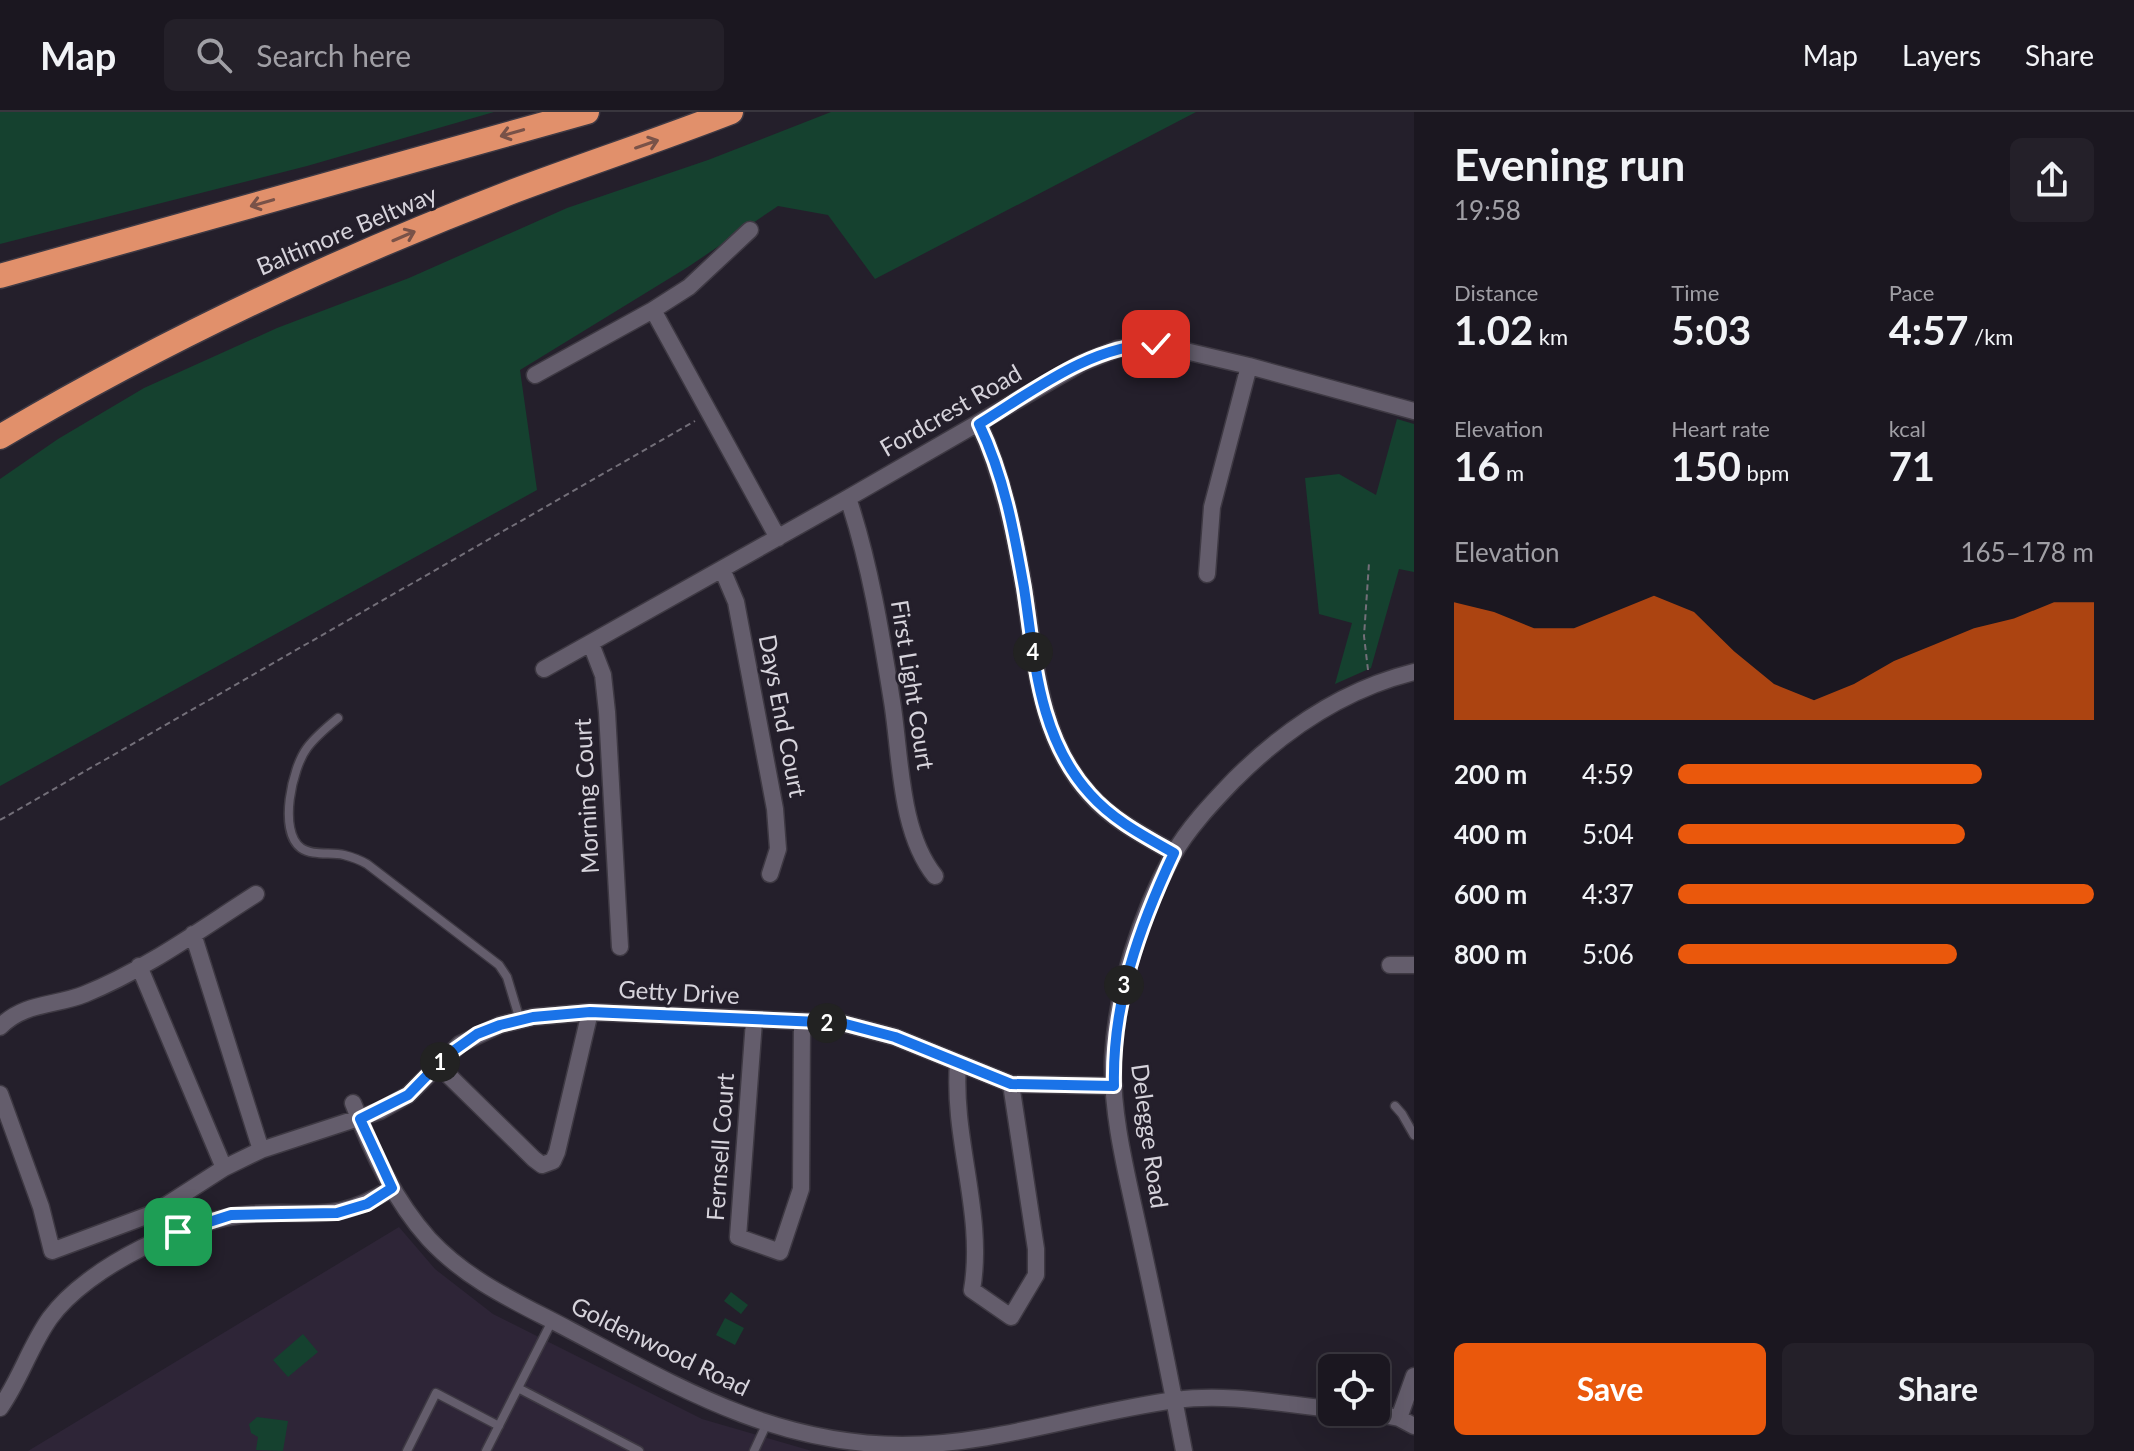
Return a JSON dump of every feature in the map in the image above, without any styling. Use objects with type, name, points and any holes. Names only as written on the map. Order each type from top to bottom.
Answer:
[{"type":"highway","name":"Baltimore Beltway","points":[[0,276],[587,112]]},
{"type":"highway","name":"Baltimore Beltway","points":[[0,437],[192,332],[268,295],[499,197],[731,112]]},
{"type":"highway","points":[[0,449],[118,383],[281,299],[333,268]]},
{"type":"street","points":[[535,375],[689,287],[750,230]]},
{"type":"street","points":[[653,310],[778,538]]},
{"type":"street","name":"Fordcrest Road","points":[[544,669],[1082,363],[1130,346],[1156,344],[1414,411]]},
{"type":"street","points":[[1207,574],[1212,507],[1249,366]]},
{"type":"street","points":[[979,424],[1006,494],[1040,690],[1053,734],[1075,776],[1099,804],[1116,818],[1174,853]]},
{"type":"street","name":"First Light Court","points":[[848,498],[868,565],[909,821],[918,849],[935,876]]},
{"type":"street","name":"Days End Court","points":[[722,569],[736,602],[775,809],[778,849],[770,874]]},
{"type":"street","name":"Morning Court","points":[[591,644],[603,675],[607,712],[620,947]]},
{"type":"street","name":"Delegge Road","points":[[1184,1451],[1130,1186],[1114,1086],[1115,1038],[1126,977],[1140,933],[1174,853],[1223,791],[1260,754],[1311,717],[1374,686],[1414,672]]},
{"type":"street","points":[[0,1027],[30,1007],[83,995],[139,966],[256,894]]},
{"type":"street","points":[[193,934],[261,1150]]},
{"type":"street","points":[[1390,965],[1414,965]]},
{"type":"street","points":[[139,966],[224,1168]]},
{"type":"street","points":[[438,1065],[534,1159],[542,1165],[548,1164],[557,1152],[590,1012]]},
{"type":"street","name":"Getty Drive","points":[[0,1094],[41,1207],[52,1251],[154,1213],[224,1168],[261,1150],[360,1119],[408,1095],[460,1044],[477,1034],[520,1020],[590,1012],[842,1023],[895,1037],[1011,1084],[1114,1086]]},
{"type":"street","name":"Fernsell Court","points":[[754,1021],[738,1237],[780,1252],[801,1189],[802,1021]]},
{"type":"street","points":[[958,1063],[957,1113],[976,1236],[972,1290],[1011,1317],[1036,1275],[1011,1084]]},
{"type":"street","name":"Goldenwood Road","points":[[353,1103],[392,1188],[429,1239],[477,1282],[697,1397],[767,1423],[817,1437],[864,1444],[944,1443],[1174,1400],[1225,1399],[1318,1408]]},
{"type":"street","points":[[0,1408],[51,1317],[78,1288],[114,1264],[206,1221],[259,1213],[337,1213],[367,1204],[392,1188]]},
{"type":"street","points":[[1406,1422],[1414,1376]]},
{"type":"lane","points":[[338,718],[306,749],[298,764],[288,819],[296,843],[309,852],[342,854],[367,864],[499,965],[507,977],[520,1020]]},
{"type":"lane","points":[[1395,1106],[1414,1135]]},
{"type":"lane","points":[[486,1451],[552,1321]]},
{"type":"lane","points":[[518,1388],[639,1451]]},
{"type":"lane","points":[[407,1451],[436,1393],[499,1426]]},
{"type":"lane","points":[[754,1451],[767,1423]]},
{"type":"path","points":[[0,820],[710,413]]},
{"type":"path","points":[[1369,563],[1364,651],[1374,686]]},
{"type":"shaded area","points":[[399,1227],[435,1269],[493,1314],[702,1419],[812,1451],[28,1451]]},
{"type":"green space","points":[[0,112],[494,112],[307,166],[0,244]]},
{"type":"green space","points":[[831,112],[1196,112],[875,279],[828,215],[778,206],[688,267],[520,370],[537,490],[0,786],[0,479],[58,439],[144,388],[277,328],[409,278],[567,208],[708,160]]},
{"type":"green space","points":[[1397,419],[1414,424],[1414,572],[1399,569],[1371,668],[1335,684],[1352,623],[1319,614],[1305,478],[1339,474],[1376,495]]},
{"type":"green space","points":[[731,1292],[748,1305],[741,1314],[724,1301]]},
{"type":"green space","points":[[725,1318],[744,1328],[735,1345],[716,1335]]},
{"type":"green space","points":[[303,1334],[318,1352],[288,1377],[273,1360]]},
{"type":"green space","points":[[257,1417],[288,1421],[283,1451],[256,1450],[258,1437],[251,1433],[249,1424]]},
{"type":"route","points":[[178,1232],[231,1215],[317,1215],[352,1210],[367,1204],[392,1188],[360,1119],[408,1095],[460,1044],[500,1025],[533,1017],[590,1012],[842,1023],[895,1037],[1011,1084],[1114,1086],[1115,1038],[1126,977],[1156,891],[1174,853],[1116,818],[1099,804],[1075,776],[1053,734],[1040,690],[1006,494],[979,424],[1082,363],[1117,349],[1156,344]]}]
